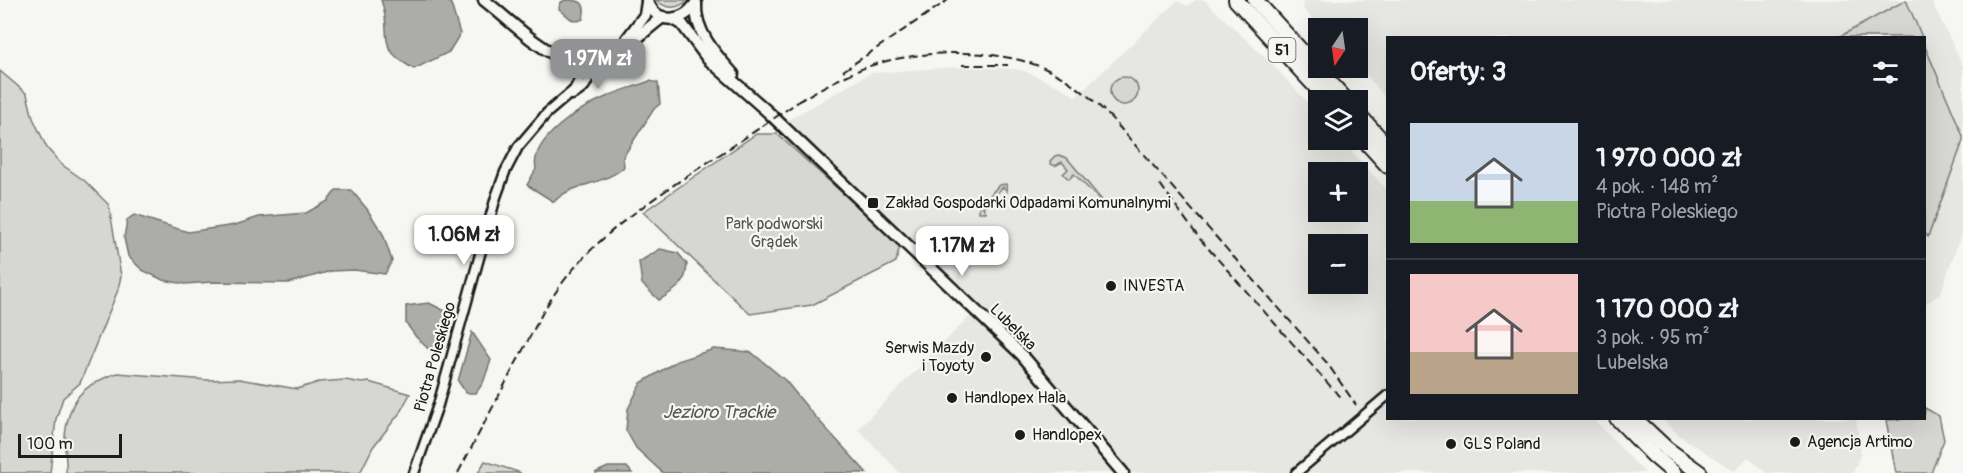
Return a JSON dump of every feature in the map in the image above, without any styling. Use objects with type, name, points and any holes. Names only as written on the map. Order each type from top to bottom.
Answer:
[{"type":"main road","name":"51","points":[[1236,0],[1319,90]]},
{"type":"main road","name":"51","points":[[1255,0],[1337,90]]},
{"type":"main road","points":[[1368,125],[1386,145]]},
{"type":"main road","points":[[1368,144],[1386,164]]},
{"type":"main road","points":[[1619,420],[1674,473]]},
{"type":"main road","points":[[1636,420],[1667,449],[1700,473]]},
{"type":"street","points":[[484,0],[546,49],[567,59],[588,62],[606,58],[622,50],[668,18],[687,15],[697,2]]},
{"type":"street","points":[[588,62],[616,50],[625,41],[645,15],[647,1]]},
{"type":"street","name":"Lubelska","points":[[647,1],[656,13],[682,24],[708,59],[768,112],[1022,355],[1123,473]]},
{"type":"street","name":"Lubelska","points":[[697,2],[697,22],[717,56],[768,112]]},
{"type":"street","name":"Piotra Poleskiego","points":[[414,473],[438,405],[505,172],[530,130],[574,90],[588,62]]},
{"type":"street","points":[[1296,473],[1386,397]]},
{"type":"shaded area","points":[[1196,0],[1204,0],[1276,68],[1308,103],[1308,150],[1350,150],[1361,162],[1308,162],[1308,222],[1368,222],[1368,169],[1386,189],[1386,420],[1594,420],[1645,473],[900,473],[858,429],[977,309],[788,120],[871,73],[956,67],[1014,69],[1063,88],[1076,97],[1177,1],[1187,6]]},
{"type":"shaded area","points":[[1304,0],[1931,0],[1963,66],[1963,229],[1940,294],[1926,303],[1926,36],[1386,36],[1386,98],[1368,77],[1368,18],[1312,18],[1303,9]]},
{"type":"shaded area","points":[[1663,420],[1856,420],[1861,452],[1853,473],[1767,473],[1748,457],[1734,471],[1680,436]]},
{"type":"green space","points":[[656,0],[688,0],[680,5],[668,7]]},
{"type":"green space","points":[[1906,0],[1922,36],[1841,36]]},
{"type":"green space","points":[[1926,49],[1963,136],[1928,237],[1926,234]]},
{"type":"green space","points":[[0,71],[27,94],[33,118],[47,148],[61,164],[85,181],[109,205],[121,276],[118,290],[80,383],[63,398],[56,419],[50,473],[0,473]]},
{"type":"green space","points":[[1124,77],[1134,81],[1138,91],[1134,101],[1124,105],[1114,101],[1110,91],[1114,81]]},
{"type":"green space","name":"Park podworski Grądek","points":[[756,134],[777,134],[900,245],[896,262],[812,305],[750,314],[643,212]]},
{"type":"green space","points":[[1059,155],[1067,158],[1101,199],[1102,202],[1096,207],[1101,201],[1074,174],[1069,179],[1063,174],[1068,169],[1062,162],[1055,166],[1051,164],[1050,161]]},
{"type":"green space","points":[[1006,184],[1007,191],[1003,187],[983,207],[986,212],[979,212],[979,208],[999,185]]},
{"type":"green space","points":[[117,373],[208,380],[239,379],[297,389],[319,382],[345,380],[369,382],[410,394],[399,414],[373,447],[360,473],[66,473],[65,436],[74,403],[87,388]]},
{"type":"green space","points":[[1926,409],[1939,416],[1944,440],[1931,473],[1896,473],[1886,420],[1926,420]]},
{"type":"green space","points":[[485,461],[521,473],[478,473]]},
{"type":"water","points":[[381,0],[445,0],[451,4],[460,34],[449,52],[414,69],[401,61],[389,46]]},
{"type":"water","points":[[565,0],[582,3],[583,19],[578,21],[571,19],[559,9],[560,3]]},
{"type":"water","points":[[650,81],[658,83],[660,104],[654,109],[623,157],[624,167],[607,177],[569,191],[554,202],[527,185],[536,169],[536,158],[541,146],[559,126],[571,116],[596,102]]},
{"type":"water","points":[[336,190],[351,190],[383,234],[392,261],[385,274],[354,270],[331,271],[289,283],[185,284],[163,280],[142,270],[128,256],[124,238],[127,220],[134,215],[188,232],[235,225],[259,217],[306,213],[328,201]]},
{"type":"water","points":[[660,249],[678,253],[687,264],[682,282],[675,290],[659,300],[642,284],[639,262]]},
{"type":"water","points":[[429,303],[451,314],[439,359],[416,337],[406,323],[406,306]]},
{"type":"water","points":[[472,332],[491,360],[483,383],[476,393],[466,393],[458,381]]},
{"type":"water","name":"Jezioro Trackie","points":[[714,349],[751,352],[785,380],[867,473],[663,473],[636,448],[626,430],[628,409],[641,383],[677,361]]},
{"type":"water","points":[[608,467],[627,467],[632,473],[595,473]]},
{"type":"railway","points":[[843,71],[948,0]]},
{"type":"railway","points":[[797,102],[867,67],[887,61],[933,54],[981,54],[1004,57],[1026,62],[1056,74],[1083,92],[1114,121],[1327,363],[1356,405]]},
{"type":"railway","points":[[962,65],[1008,65]]},
{"type":"railway","points":[[458,473],[543,312],[574,268],[609,233],[629,217],[804,98]]},
{"type":"railway","points":[[1160,184],[1199,238],[1340,397]]},
{"type":"place","name":"Zakład Gospodarki Odpadami Komunalnymi","points":[[873,203]]},
{"type":"place","name":"INVESTA","points":[[1111,286]]},
{"type":"place","name":"Serwis Mazdy i Toyoty","points":[[986,357]]},
{"type":"place","name":"Handlopex Hala","points":[[952,398]]},
{"type":"place","name":"Handlopex","points":[[1020,435]]},
{"type":"place","name":"Agencja Artimo","points":[[1795,442]]},
{"type":"place","name":"GLS Poland","points":[[1451,444]]}]
